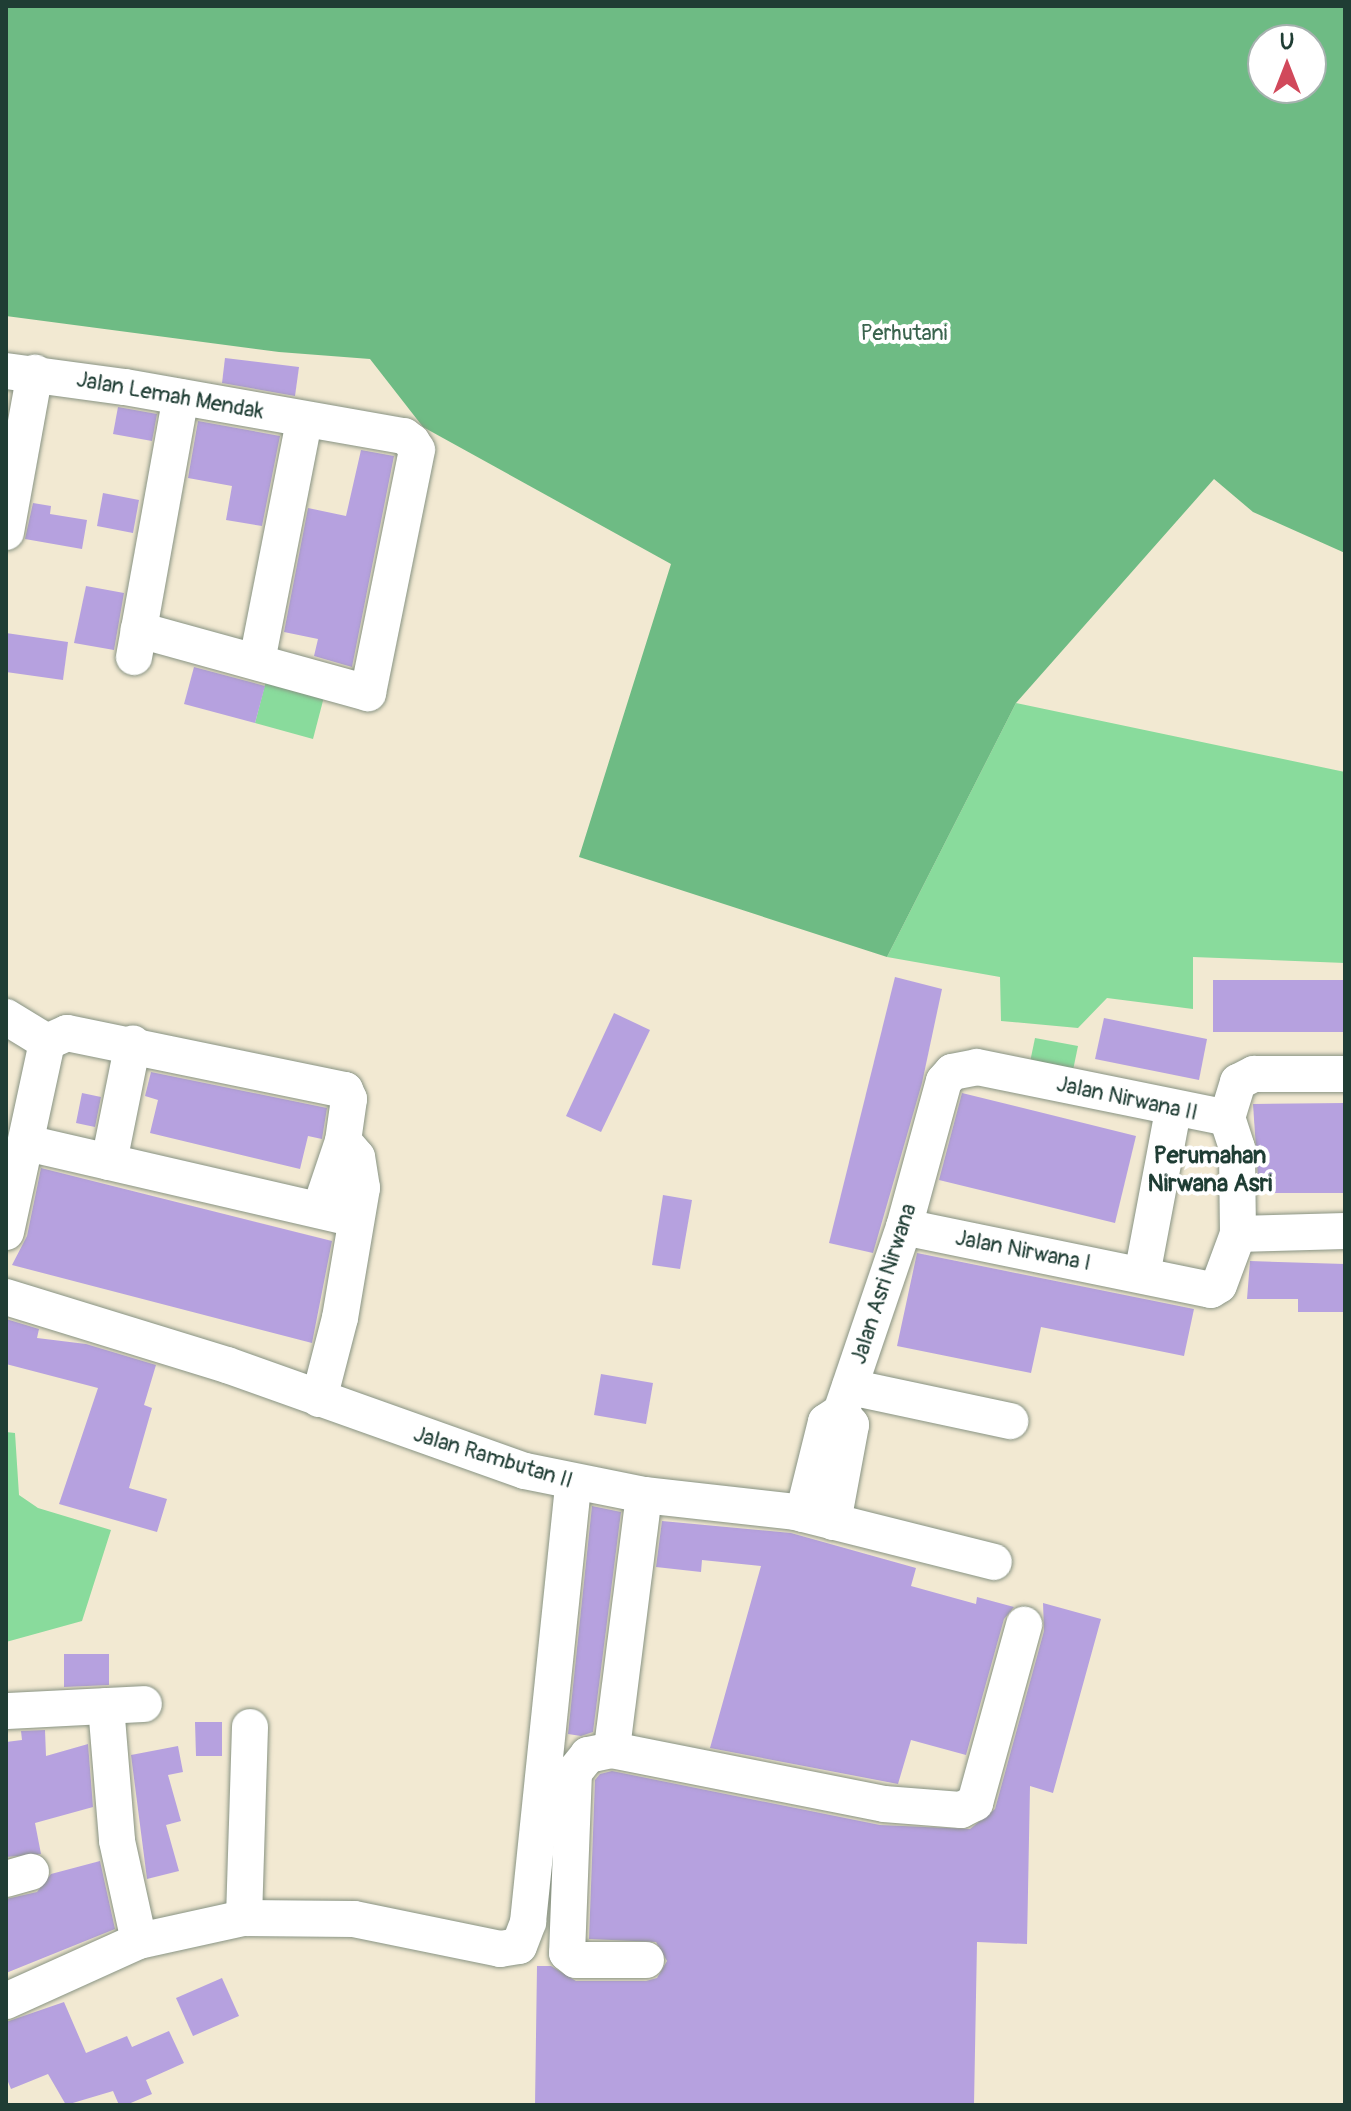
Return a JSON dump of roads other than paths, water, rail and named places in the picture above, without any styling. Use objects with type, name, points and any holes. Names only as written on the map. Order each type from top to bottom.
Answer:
[{"type":"street","name":"Jalan Lemah Mendak","points":[[6,532],[20,372],[404,436],[417,450],[368,693],[257,661]]},
{"type":"street","points":[[181,397],[137,644],[257,661],[304,421]]},
{"type":"street","points":[[6,1017],[47,1042]]},
{"type":"street","points":[[47,1042],[67,1033],[133,1043],[345,1090],[349,1099],[343,1141],[320,1209]]},
{"type":"street","points":[[6,1232],[47,1042]]},
{"type":"street","points":[[109,1162],[133,1043]]},
{"type":"street","name":"Jalan Nirwana II","points":[[977,1067],[1173,1111],[1227,1118],[1234,1090],[1246,1077],[1345,1074]]},
{"type":"street","name":"Jalan Asri Nirwana","points":[[818,1518],[851,1425],[846,1400],[904,1227],[944,1081],[952,1072],[977,1067]]},
{"type":"street","points":[[1142,1275],[1173,1111]]},
{"type":"street","name":"Jalan Nirwana I","points":[[904,1227],[1211,1290],[1219,1285],[1238,1234],[1237,1148],[1227,1118]]},
{"type":"street","points":[[319,1399],[340,1318],[361,1169],[343,1141]]},
{"type":"street","points":[[27,1143],[355,1219]]},
{"type":"street","points":[[1238,1234],[1345,1231]]},
{"type":"street","name":"Jalan Rambutan II","points":[[6,1297],[227,1365],[421,1438],[573,1483],[818,1518],[994,1562]]},
{"type":"street","points":[[846,1400],[1010,1421]]},
{"type":"street","points":[[6,2001],[139,1941],[244,1918],[354,1919],[500,1949],[519,1946],[528,1922],[573,1483]]},
{"type":"street","points":[[612,1750],[644,1495]]},
{"type":"street","points":[[646,1960],[576,1960],[567,1953],[574,1772],[588,1755],[612,1750],[884,1804],[961,1810],[975,1803],[1024,1625]]},
{"type":"street","points":[[6,1711],[144,1704]]},
{"type":"street","points":[[106,1706],[117,1841],[139,1941]]},
{"type":"street","points":[[244,1918],[250,1727]]},
{"type":"district","name":"Perumahan Nirwana Asri","points":[[1210,1170]]},
{"type":"park label","name":"Perhutani","points":[[904,334]]}]
